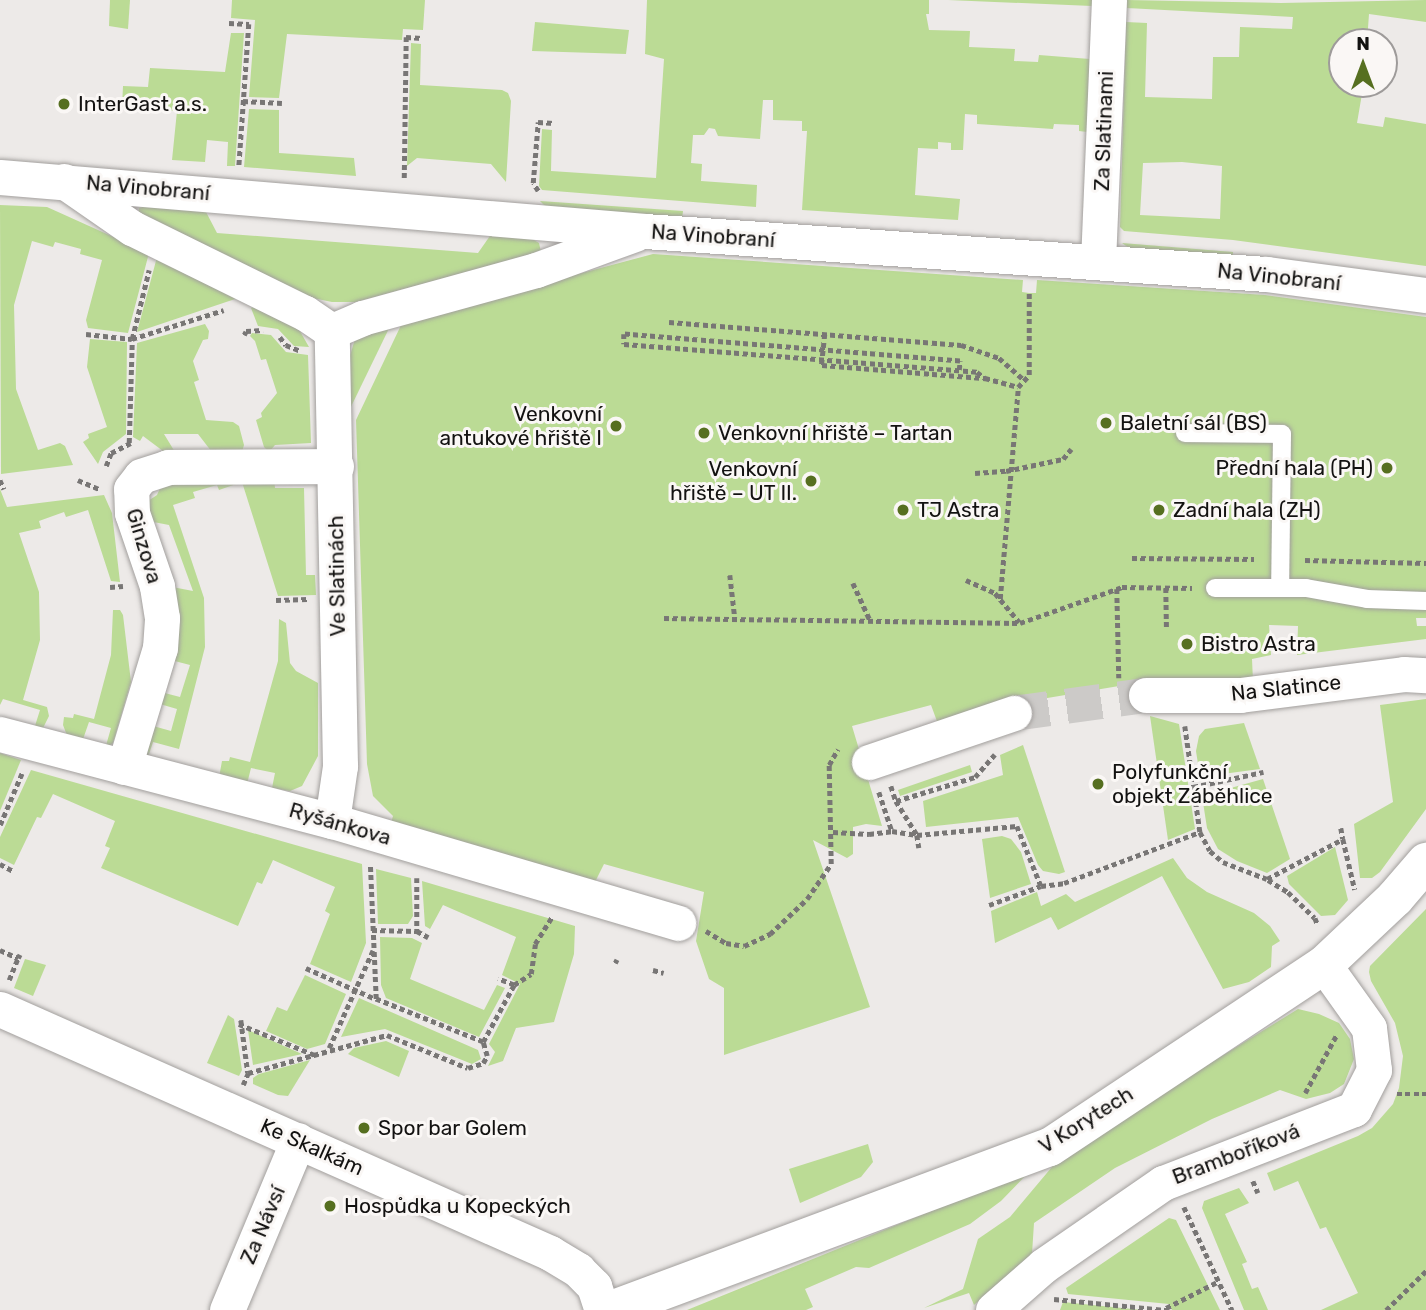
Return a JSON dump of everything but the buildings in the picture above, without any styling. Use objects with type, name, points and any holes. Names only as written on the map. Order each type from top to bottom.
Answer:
[{"type":"street","name":"Za Slatinami","points":[[1098,262],[1109,0]]},
{"type":"street","name":"Na Vinobraní","points":[[0,177],[63,180],[645,231],[1266,274],[1426,295]]},
{"type":"street","points":[[63,180],[132,228],[305,313],[322,341],[362,317],[536,270],[645,231]]},
{"type":"street","name":"Ve Slatinách","points":[[322,341],[335,466],[340,766],[332,821]]},
{"type":"street","name":"Ginzova","points":[[124,767],[160,648],[162,618],[158,586],[132,513],[131,489],[141,476],[168,467],[335,466]]},
{"type":"street","name":"Na Slatince","points":[[1133,691],[1240,695],[1404,674],[1426,675]]},
{"type":"street","points":[[866,756],[1014,713]]},
{"type":"street","name":"Ryšánkova","points":[[0,734],[332,821],[688,926]]},
{"type":"street","name":"V Korytech","points":[[611,1310],[1050,1147],[1322,947],[1395,898],[1426,862]]},
{"type":"street","name":"Bramboříková","points":[[993,1310],[1043,1266],[1163,1183],[1354,1109],[1374,1070],[1368,1028],[1322,947]]},
{"type":"street","name":"Ke Skalkám","points":[[3,999],[298,1140],[550,1254],[578,1270],[594,1286],[602,1310]]},
{"type":"street","name":"Za Návsí","points":[[227,1310],[298,1140]]},
{"type":"lane","points":[[1185,433],[1282,434],[1280,587]]},
{"type":"lane","points":[[1215,588],[1306,588],[1367,600],[1426,601]]},
{"type":"path","points":[[229,23],[249,24],[239,175]]},
{"type":"path","points":[[404,177],[406,37],[422,37]]},
{"type":"path","points":[[243,101],[282,103]]},
{"type":"path","points":[[533,183],[538,122],[554,123]]},
{"type":"path","points":[[1000,600],[1018,387],[1028,375],[1029,293]]},
{"type":"path","points":[[129,443],[132,339],[141,296]]},
{"type":"path","points":[[86,334],[132,339],[232,308]]},
{"type":"path","points":[[669,322],[978,348],[999,358],[1024,380]]},
{"type":"path","points":[[244,335],[254,329],[267,330]]},
{"type":"path","points":[[275,333],[291,349],[322,341]]},
{"type":"path","points":[[959,370],[960,361],[624,334],[624,344],[959,370],[978,372],[985,378]]},
{"type":"path","points":[[825,334],[822,365],[985,378],[1018,387]]},
{"type":"path","points":[[975,473],[1012,470],[1063,459],[1071,449]]},
{"type":"path","points":[[0,480],[4,489]]},
{"type":"path","points":[[1132,558],[1254,559]]},
{"type":"path","points":[[1305,560],[1400,559],[1426,563]]},
{"type":"path","points":[[730,575],[735,618]]},
{"type":"path","points":[[966,580],[995,593],[1020,623]]},
{"type":"path","points":[[853,583],[871,621]]},
{"type":"path","points":[[1166,588],[1167,627]]},
{"type":"path","points":[[664,618],[1020,623],[1117,589],[1215,588]]},
{"type":"path","points":[[1117,589],[1133,691]]},
{"type":"path","points":[[276,600],[319,598]]},
{"type":"path","points":[[1184,718],[1200,832],[1210,850],[1223,862],[1267,879],[1288,892],[1315,918],[1322,947]]},
{"type":"path","points":[[688,926],[726,943],[744,946],[770,934],[807,899],[831,864],[829,765],[839,747],[866,756],[917,835],[919,848]]},
{"type":"path","points":[[1193,787],[1263,772]]},
{"type":"path","points":[[897,801],[975,777]]},
{"type":"path","points":[[0,825],[17,786]]},
{"type":"path","points":[[832,832],[869,834],[892,831],[917,835],[1017,826],[1041,886]]},
{"type":"path","points":[[1341,828],[1355,891]]},
{"type":"path","points":[[989,905],[1041,886],[1063,883],[1200,832]]},
{"type":"path","points":[[1267,879],[1343,839]]},
{"type":"path","points":[[371,862],[376,999]]},
{"type":"path","points":[[0,864],[13,871]]},
{"type":"path","points":[[417,875],[417,931]]},
{"type":"path","points":[[248,1073],[387,1035],[468,1068],[483,1063],[487,1056],[483,1042],[514,985],[531,974],[535,944],[553,914]]},
{"type":"path","points":[[372,930],[417,931],[428,937]]},
{"type":"path","points":[[329,1049],[373,949]]},
{"type":"path","points":[[0,950],[19,956],[3,999]]},
{"type":"path","points":[[306,968],[483,1042]]},
{"type":"path","points":[[653,970],[664,973]]},
{"type":"path","points":[[498,979],[514,985]]},
{"type":"path","points":[[241,1089],[248,1073],[240,1022],[316,1056]]},
{"type":"path","points":[[1301,1101],[1337,1034]]},
{"type":"path","points":[[1389,1094],[1426,1094]]},
{"type":"path","points":[[1182,1203],[1232,1310]]},
{"type":"path","points":[[1386,1310],[1426,1271]]},
{"type":"path","points":[[1043,1298],[1166,1309],[1219,1281]]},
{"type":"green space","points":[[110,0],[130,0],[128,29],[109,26]]},
{"type":"green space","points":[[232,0],[425,0],[423,30],[403,29],[402,40],[287,34],[279,98],[249,97],[255,20],[231,18]]},
{"type":"green space","points":[[647,0],[929,0],[929,14],[926,14],[929,30],[970,31],[969,47],[1015,49],[1014,61],[1038,62],[1039,55],[1090,59],[1087,132],[1079,131],[1079,125],[1054,124],[1053,129],[977,124],[977,115],[965,114],[963,150],[951,150],[951,143],[938,142],[938,149],[918,148],[915,195],[960,199],[958,220],[802,210],[807,131],[802,131],[802,121],[773,120],[773,100],[763,100],[760,139],[718,136],[715,129],[709,128],[704,135],[693,135],[691,163],[702,164],[701,181],[757,185],[756,207],[542,190],[539,186],[542,129],[552,130],[551,171],[656,178],[664,59],[645,54]]},
{"type":"green space","points":[[948,0],[1092,0],[1092,6]]},
{"type":"green space","points":[[1127,0],[1281,3],[1426,0],[1426,22],[1369,14],[1368,28],[1328,28],[1328,98],[1361,98],[1357,123],[1383,127],[1385,117],[1426,124],[1426,266],[1233,240],[1124,231],[1120,227],[1126,22],[1147,23],[1145,97],[1212,99],[1213,57],[1239,57],[1240,27],[1292,29],[1293,17],[1127,8]],"holes":[[[1182,162],[1222,166],[1220,219],[1140,215],[1143,163]]]},
{"type":"green space","points":[[535,22],[629,30],[626,54],[532,51]]},
{"type":"green space","points":[[231,33],[244,33],[235,166],[227,166],[228,142],[207,140],[205,162],[172,160],[177,111],[122,107],[123,86],[148,87],[150,68],[225,72]]},
{"type":"green space","points":[[411,43],[421,44],[420,85],[502,90],[508,93],[511,101],[506,182],[491,164],[417,158],[407,166]]},
{"type":"green space","points":[[249,109],[279,110],[279,153],[354,158],[356,176],[244,167]]},
{"type":"green space","points":[[540,201],[683,211],[682,219],[546,207]]},
{"type":"green space","points":[[0,205],[47,207],[149,253],[128,333],[88,328],[86,320],[102,260],[80,254],[81,249],[55,242],[53,247],[32,241],[14,305],[16,389],[38,450],[60,443],[65,446],[73,465],[1,474]]},
{"type":"green space","points":[[150,205],[205,210],[217,233],[478,253],[492,233],[529,237],[539,243],[541,252],[356,302],[332,302],[298,295],[139,216],[139,208]]},
{"type":"green space","points":[[1122,243],[1233,252],[1233,261],[1133,251]]},
{"type":"green space","name":"TJ Astra","points":[[653,254],[1023,280],[1022,292],[1029,293],[1036,293],[1037,280],[1265,295],[1426,317],[1426,618],[1416,618],[1417,626],[1426,626],[1426,639],[1297,655],[1298,626],[1269,625],[1271,655],[1252,659],[1253,681],[1119,686],[1012,704],[938,724],[931,705],[852,726],[882,826],[866,824],[853,827],[853,854],[847,858],[813,840],[870,1007],[724,1055],[724,988],[709,979],[696,941],[704,892],[604,864],[593,886],[390,826],[393,816],[373,796],[367,764],[356,420],[403,321]]},
{"type":"green space","points":[[157,257],[189,276],[191,272],[244,296],[137,332]]},
{"type":"green space","points":[[261,304],[297,326],[309,347],[294,346],[278,329],[258,326],[251,308]]},
{"type":"green space","points":[[396,314],[347,415],[349,359],[355,339]]},
{"type":"green space","points":[[205,324],[209,331],[208,339],[203,340],[193,361],[199,380],[194,382],[206,420],[233,422],[239,426],[244,445],[242,452],[215,456],[198,434],[164,434],[178,457],[163,451],[143,436],[140,441],[133,437],[137,343]]},
{"type":"green space","points":[[252,333],[271,335],[286,352],[308,355],[311,443],[275,445],[269,452],[264,447],[256,420],[262,417],[261,413],[277,393],[266,359],[261,360],[255,341],[250,336]]},
{"type":"green space","points":[[90,339],[127,342],[126,434],[103,452],[98,464],[83,442],[89,438],[88,434],[107,427],[87,367]]},
{"type":"green space","points":[[160,477],[274,477],[275,488],[304,488],[306,575],[315,575],[316,595],[278,596],[242,482],[219,490],[217,485],[193,492],[195,498],[173,505],[204,598],[205,647],[179,749],[153,742],[147,760],[144,752],[146,724],[171,731],[177,709],[153,702],[157,691],[180,697],[190,665],[167,659],[162,585],[193,591],[169,525],[143,520],[148,501],[157,495],[161,486]]},
{"type":"green space","points":[[0,489],[7,507],[104,495],[112,513],[120,582],[111,581],[88,510],[66,517],[64,512],[39,521],[41,528],[19,533],[39,592],[40,640],[23,700],[47,707],[49,716],[43,728],[34,729],[40,710],[3,699],[0,705]]},
{"type":"green space","points":[[113,610],[120,610],[123,615],[131,682],[113,743],[105,749],[111,728],[89,722],[82,742],[68,738],[63,725],[64,717],[73,718],[74,714],[94,719],[111,655]]},
{"type":"green space","points":[[279,619],[286,623],[290,663],[296,671],[318,683],[318,756],[302,786],[290,791],[272,788],[275,773],[251,768],[246,788],[220,778],[222,761],[229,761],[230,757],[250,762],[278,661]]},
{"type":"green space","points":[[1426,699],[1426,809],[1380,872],[1372,878],[1360,878],[1354,824],[1393,802],[1380,705]]},
{"type":"green space","points":[[1150,716],[1179,724],[1195,829],[1168,840]]},
{"type":"green space","points":[[1244,723],[1260,769],[1200,777],[1196,751],[1199,736],[1205,729]]},
{"type":"green space","points":[[1023,745],[1065,872],[1059,874],[1043,871],[1038,865],[1018,817],[926,827],[923,801],[1003,775],[1000,755]]},
{"type":"green space","points":[[0,753],[21,760],[0,811]]},
{"type":"green space","points":[[970,765],[972,772],[900,796],[898,790]]},
{"type":"green space","points":[[31,770],[362,864],[366,943],[351,982],[310,964],[330,914],[325,911],[335,887],[273,860],[262,884],[257,882],[238,926],[101,868],[110,848],[105,846],[115,821],[53,794],[41,818],[37,817],[14,865],[0,858],[0,837]]},
{"type":"green space","points":[[1263,779],[1290,859],[1267,873],[1237,861],[1218,849],[1207,828],[1202,796]]},
{"type":"green space","points":[[1002,836],[1011,839],[1021,852],[1031,884],[990,898],[982,839]]},
{"type":"green space","points":[[1335,847],[1348,900],[1335,915],[1321,916],[1289,884],[1287,876]]},
{"type":"green space","points":[[1173,858],[1187,878],[1207,892],[1254,913],[1270,926],[1280,941],[1272,946],[1271,967],[1249,982],[1223,989],[1162,876],[1058,930],[1051,917],[995,943],[991,911],[1037,892],[1041,906],[1066,894],[1075,902]]},
{"type":"green space","points":[[376,869],[411,878],[413,916],[408,924],[378,924]]},
{"type":"green space","points":[[422,881],[575,926],[574,954],[554,1022],[516,1028],[503,1061],[488,1066],[495,1052],[489,1044],[520,984],[502,975],[516,937],[443,905],[430,929],[425,926]]},
{"type":"green space","points":[[1426,909],[1426,1310],[1321,1310],[1358,1293],[1326,1227],[1320,1229],[1298,1181],[1274,1191],[1267,1173],[1358,1136],[1372,1128],[1393,1104],[1399,1088],[1403,1056],[1395,1023],[1371,981],[1370,966]]},
{"type":"green space","points":[[380,937],[412,938],[422,943],[410,979],[484,1010],[497,985],[505,988],[479,1037],[386,998],[381,985]]},
{"type":"green space","points":[[25,959],[46,965],[33,996],[14,988]]},
{"type":"green space","points":[[305,975],[346,994],[325,1044],[307,1049],[266,1031],[277,1007],[287,1011]]},
{"type":"green space","points":[[359,998],[478,1050],[481,1059],[472,1064],[385,1029],[341,1037]]},
{"type":"green space","points":[[1298,1009],[1339,1023],[1350,1039],[1354,1059],[1344,1084],[1330,1093],[1306,1099],[1280,1090],[1212,1119],[1115,1168],[1034,1223],[1032,1254],[974,1305],[969,1293],[924,1308],[963,1289],[978,1239],[1010,1217],[1062,1155]]},
{"type":"green space","points":[[228,1015],[234,1019],[242,1070],[239,1076],[207,1063]]},
{"type":"green space","points":[[248,1030],[302,1054],[253,1065]]},
{"type":"green space","points":[[386,1041],[409,1051],[399,1077],[348,1054],[354,1048]]},
{"type":"green space","points":[[310,1060],[288,1096],[278,1095],[253,1084],[253,1078],[259,1074]]},
{"type":"green space","points":[[868,1144],[873,1162],[861,1177],[800,1203],[789,1169]]},
{"type":"green space","points":[[1030,1171],[1001,1201],[970,1224],[869,1268],[856,1267],[805,1289],[813,1307],[806,1310],[687,1310]]},
{"type":"green space","points":[[1239,1188],[1249,1203],[1225,1214],[1247,1262],[1242,1264],[1252,1289],[1258,1287],[1268,1310],[1244,1310],[1202,1208],[1204,1201]]},
{"type":"green space","points":[[1169,1218],[1176,1220],[1220,1310],[1172,1310],[1169,1304],[1068,1294],[1066,1288]]},
{"type":"green space","points":[[1063,1302],[1142,1310],[1060,1310]]},
{"type":"tunnel","points":[[1014,713],[1146,695]]},
{"type":"place","name":"InterGast a.s.","points":[[64,104]]},
{"type":"place","name":"Baletní sál (BS)","points":[[1106,423]]},
{"type":"place","name":"Venkovní antukové hřiště I","points":[[616,426]]},
{"type":"place","name":"Venkovní hřiště – Tartan","points":[[704,433]]},
{"type":"place","name":"Přední hala (PH)","points":[[1387,468]]},
{"type":"place","name":"Venkovní hřiště – UT II.","points":[[811,481]]},
{"type":"place","name":"TJ Astra","points":[[903,510]]},
{"type":"place","name":"Zadní hala (ZH)","points":[[1159,510]]},
{"type":"place","name":"Bistro Astra","points":[[1187,644]]},
{"type":"place","name":"Polyfunkční objekt Záběhlice","points":[[1098,784]]},
{"type":"place","name":"Spor bar Golem","points":[[364,1128]]},
{"type":"place","name":"Hospůdka u Kopeckých","points":[[330,1206]]}]
